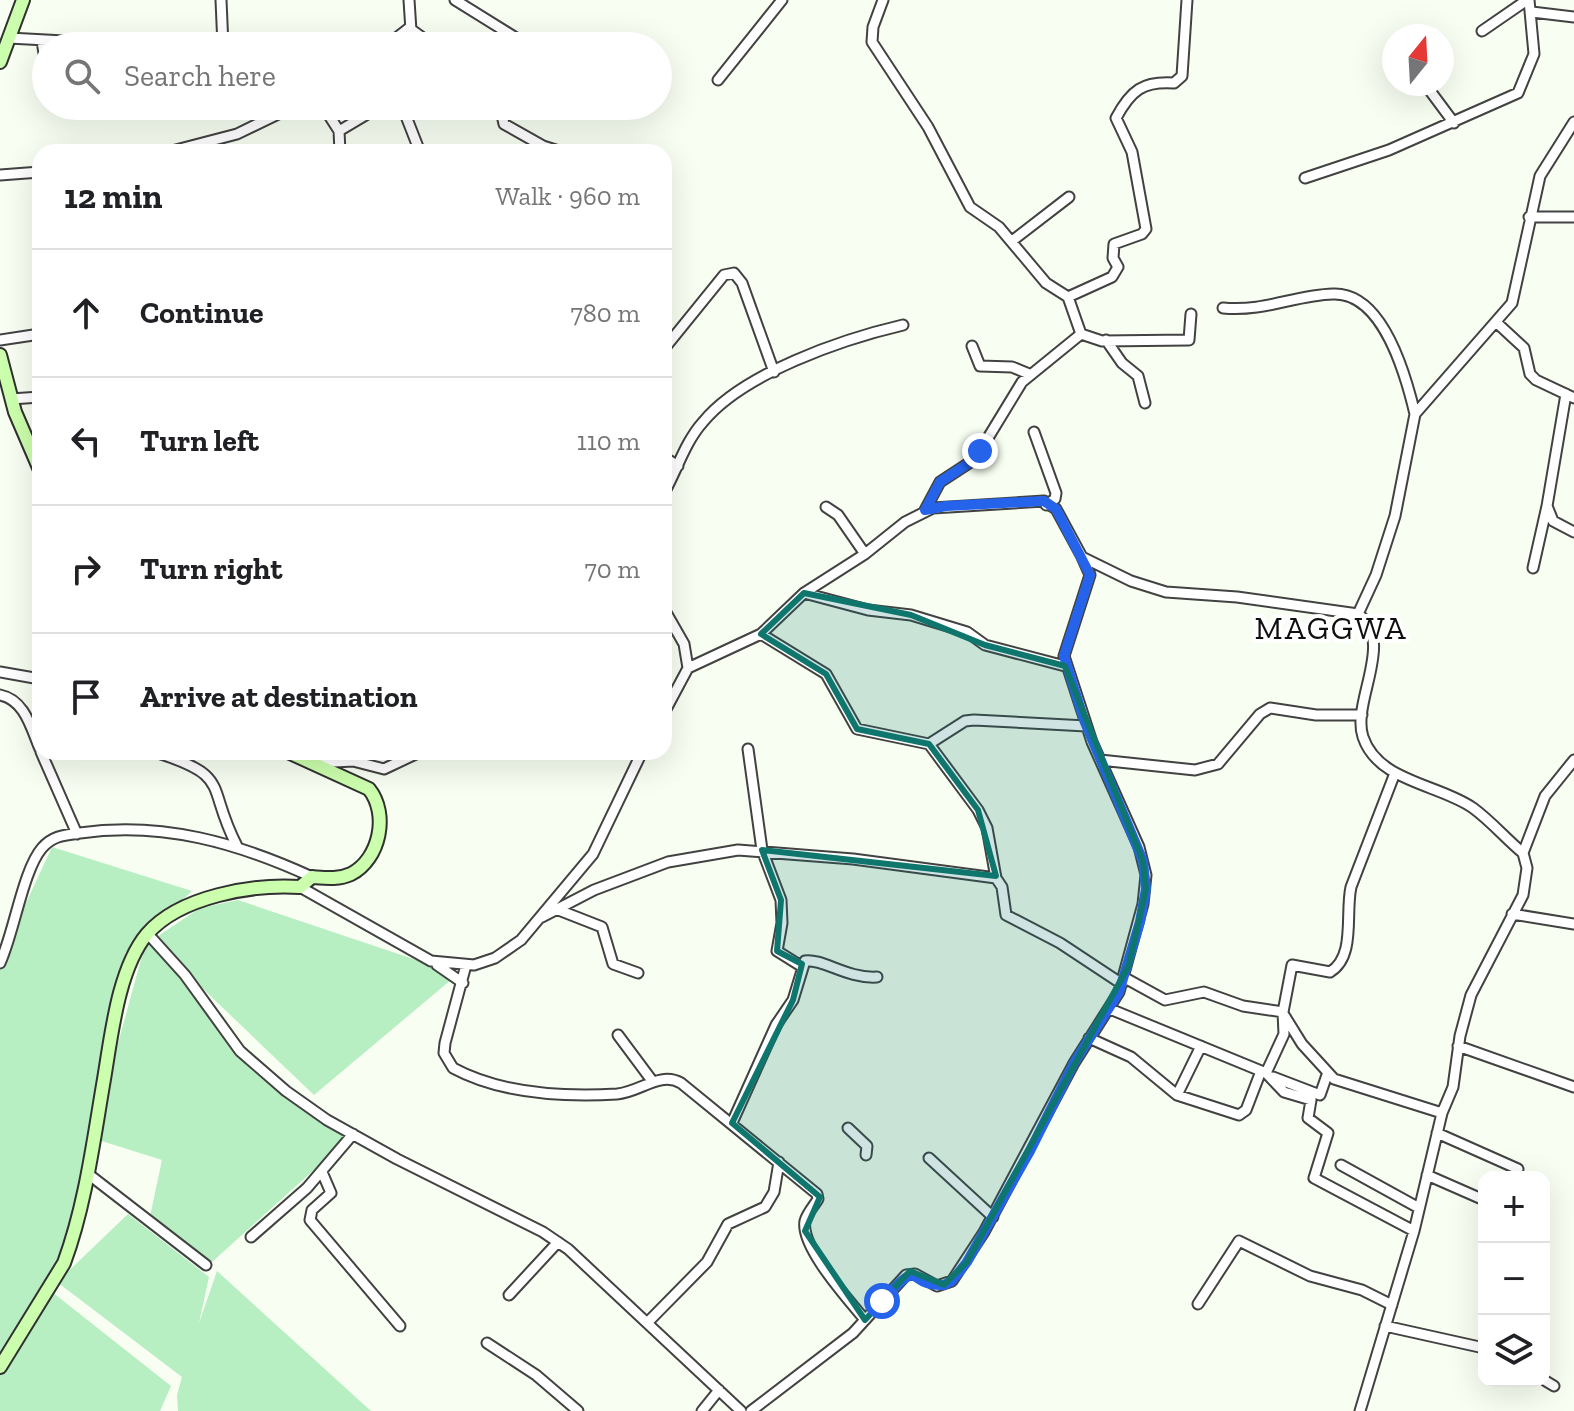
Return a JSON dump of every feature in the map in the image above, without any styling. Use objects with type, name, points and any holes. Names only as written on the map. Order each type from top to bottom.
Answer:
[{"type":"street","points":[[1,54],[23,0]]},
{"type":"street","points":[[221,0],[222,32]]},
{"type":"street","points":[[409,0],[410,32]]},
{"type":"street","points":[[455,0],[506,32]]},
{"type":"street","points":[[718,80],[782,0]]},
{"type":"street","points":[[883,0],[873,27],[872,42],[928,127],[974,212],[999,227],[1046,283],[1068,297],[1081,334],[1091,340],[1189,340],[1191,314]]},
{"type":"street","points":[[1068,297],[1112,277],[1119,266],[1113,258],[1114,244],[1142,234],[1146,229],[1132,152],[1116,118],[1132,93],[1143,83],[1174,83],[1182,76],[1187,0]]},
{"type":"street","points":[[1305,178],[1366,160],[1454,123],[1520,90],[1534,54],[1532,12],[1528,0],[1482,31]]},
{"type":"street","points":[[1532,12],[1574,17]]},
{"type":"street","points":[[404,32],[409,28]]},
{"type":"street","points":[[409,28],[415,32]]},
{"type":"street","points":[[9,38],[32,40]]},
{"type":"street","points":[[1434,96],[1454,123]]},
{"type":"street","points":[[199,144],[237,134],[266,120]]},
{"type":"street","points":[[332,120],[339,131],[340,144]]},
{"type":"street","points":[[339,131],[357,120]]},
{"type":"street","points":[[407,120],[417,144]]},
{"type":"street","points":[[503,120],[504,124],[539,144]]},
{"type":"street","points":[[1415,414],[1497,323],[1515,295],[1529,217],[1543,169],[1574,122]]},
{"type":"street","points":[[0,175],[32,173]]},
{"type":"street","points":[[1012,241],[1069,197]]},
{"type":"street","points":[[1529,217],[1574,217]]},
{"type":"street","points":[[672,339],[724,275],[734,273],[742,283],[774,372]]},
{"type":"street","points":[[1223,308],[1250,309],[1335,294],[1355,300],[1371,310],[1381,323],[1409,388],[1415,414],[1395,516],[1376,575],[1358,614]]},
{"type":"street","points":[[1497,323],[1524,348],[1530,374],[1570,396],[1547,506],[1540,521],[1533,568]]},
{"type":"street","points":[[672,478],[691,439],[713,411],[774,372],[854,339],[903,325]]},
{"type":"street","points":[[672,698],[688,668],[761,634],[804,593],[925,510],[940,482],[976,457],[1009,399],[1029,374],[1081,334]]},
{"type":"street","points":[[0,340],[32,335]]},
{"type":"street","points":[[1106,340],[1122,363],[1138,376],[1145,403]]},
{"type":"street","points":[[972,346],[980,366],[1012,367],[1029,374]]},
{"type":"street","points":[[0,355],[11,399],[32,450]]},
{"type":"street","points":[[11,399],[32,398]]},
{"type":"street","points":[[1034,432],[1056,493],[1055,499],[1046,505]]},
{"type":"street","points":[[672,462],[678,466]]},
{"type":"street","points":[[751,1411],[865,1320],[906,1275],[915,1274],[937,1286],[952,1281],[993,1217],[1089,1038],[1110,1009],[1123,981],[1142,913],[1146,875],[1134,833],[1100,760],[1065,666],[1063,650],[1090,575],[1082,557],[1056,509],[1035,500],[925,510]]},
{"type":"street","points":[[1547,506],[1553,521],[1574,532]]},
{"type":"street","points":[[826,507],[838,515],[865,554]]},
{"type":"street","points":[[1082,557],[1131,581],[1166,592],[1237,597],[1358,614],[1365,620],[1371,636],[1362,715],[1365,743],[1395,773],[1444,791],[1474,809],[1523,853]]},
{"type":"street","points":[[804,593],[868,610],[911,615],[967,632],[985,645],[1065,666]]},
{"type":"street","points":[[672,623],[684,644],[688,668]]},
{"type":"street","points":[[761,634],[826,674],[857,729],[929,744],[978,810],[987,828],[1006,915],[1123,981],[1165,1000],[1204,992],[1243,1006],[1283,1012]]},
{"type":"street","points":[[0,672],[32,678]]},
{"type":"street","points":[[0,695],[13,699],[22,708],[32,731]]},
{"type":"street","points":[[1100,760],[1195,770],[1218,764],[1260,714],[1270,708],[1316,715],[1362,715]]},
{"type":"street","points":[[929,744],[965,721],[1086,726]]},
{"type":"street","points":[[748,749],[762,850],[781,900],[782,923],[777,951],[801,966]]},
{"type":"street","points":[[45,760],[77,834]]},
{"type":"street","points":[[176,760],[204,771],[216,786],[237,846]]},
{"type":"street","points":[[0,963],[31,867],[42,849],[54,838],[70,832],[138,829],[185,833],[237,846],[312,877],[339,878],[363,866],[377,840],[380,816],[369,789],[308,760]]},
{"type":"street","points":[[316,763],[353,761],[384,769],[403,760]]},
{"type":"street","points":[[431,961],[466,965],[506,951],[542,917],[603,838],[638,760]]},
{"type":"street","points":[[1360,1411],[1369,1392],[1414,1231],[1442,1113],[1453,1087],[1458,1046],[1471,995],[1523,895],[1527,877],[1523,853],[1545,796],[1574,760]]},
{"type":"street","points":[[1089,1038],[1131,1057],[1177,1095],[1239,1115],[1246,1110],[1284,1034],[1283,1012],[1292,965],[1330,972],[1340,962],[1347,945],[1351,887],[1395,773]]},
{"type":"street","points":[[542,917],[594,890],[676,860],[738,850],[762,850],[996,878]]},
{"type":"street","points":[[300,887],[312,877]]},
{"type":"street","points":[[0,1367],[64,1263],[87,1173],[112,1026],[137,951],[148,934],[180,910],[203,900],[282,886],[300,887],[431,961],[463,983]]},
{"type":"street","points":[[556,909],[602,927],[613,964],[638,973]]},
{"type":"street","points":[[1512,914],[1574,924]]},
{"type":"street","points":[[148,934],[185,975],[240,1051],[286,1091],[353,1134],[514,1216],[558,1242],[741,1411]]},
{"type":"street","points":[[732,1123],[776,1025],[793,1000],[801,966],[808,959],[854,977],[877,977]]},
{"type":"street","points":[[466,965],[444,1053],[453,1068],[463,1074],[545,1093],[620,1094],[673,1078],[817,1194],[818,1199],[806,1218],[805,1231],[823,1265],[865,1320]]},
{"type":"street","points":[[1110,1009],[1320,1095],[1327,1075]]},
{"type":"street","points":[[1283,1012],[1302,1044],[1327,1075],[1442,1113]]},
{"type":"street","points":[[618,1035],[653,1082]]},
{"type":"street","points":[[1177,1095],[1201,1046]]},
{"type":"street","points":[[1458,1046],[1574,1087]]},
{"type":"street","points":[[1266,1073],[1284,1092],[1311,1100],[1308,1118],[1328,1133],[1314,1178],[1414,1231]]},
{"type":"street","points":[[848,1128],[867,1146],[866,1155]]},
{"type":"street","points":[[1437,1133],[1518,1169]]},
{"type":"street","points":[[251,1237],[322,1172],[353,1134]]},
{"type":"street","points":[[929,1158],[993,1217]]},
{"type":"street","points":[[647,1323],[707,1262],[728,1224],[765,1207],[774,1192],[779,1162]]},
{"type":"street","points":[[1341,1165],[1419,1208]]},
{"type":"street","points":[[322,1172],[331,1193],[312,1210],[310,1220],[400,1326]]},
{"type":"street","points":[[87,1173],[206,1265]]},
{"type":"street","points":[[1427,1175],[1478,1197]]},
{"type":"street","points":[[1198,1304],[1239,1241],[1310,1276],[1362,1290],[1392,1305]]},
{"type":"street","points":[[509,1295],[558,1242]]},
{"type":"street","points":[[1385,1326],[1478,1347]]},
{"type":"street","points":[[487,1343],[536,1375],[578,1411]]},
{"type":"street","points":[[1550,1384],[1554,1386]]},
{"type":"street","points":[[702,1411],[719,1390]]},
{"type":"highlighted area","points":[[804,593],[911,615],[985,645],[1065,666],[1143,861],[1146,889],[1129,965],[967,1262],[944,1285],[910,1271],[865,1320],[805,1231],[820,1197],[732,1123],[793,1000],[802,964],[777,951],[781,900],[762,850],[996,876],[978,810],[929,744],[857,729],[826,674],[761,634]]},
{"type":"green space","points":[[52,847],[192,891],[125,953],[70,1244],[0,1362],[0,959]]},
{"type":"green space","points":[[238,900],[458,974],[314,1095],[154,942],[228,1043],[348,1139],[212,1262],[149,1221],[162,1160],[92,1138],[148,934],[152,940],[200,908]]},
{"type":"green space","points":[[128,1214],[209,1277],[199,1323],[217,1271],[371,1411],[178,1411],[177,1395],[182,1377],[57,1282]]},
{"type":"green space","points":[[52,1292],[171,1386],[160,1411],[0,1411],[0,1375]]},
{"type":"district","name":"MAGGWA","points":[[1331,628]]},
{"type":"route","points":[[882,1301],[906,1275],[915,1274],[937,1286],[944,1285],[952,1281],[967,1262],[1030,1151],[1058,1091],[1119,992],[1129,965],[1146,889],[1146,875],[1134,833],[1092,742],[1065,666],[1063,650],[1090,575],[1056,509],[1044,501],[1035,500],[925,510],[940,482],[969,463],[980,451]]}]
